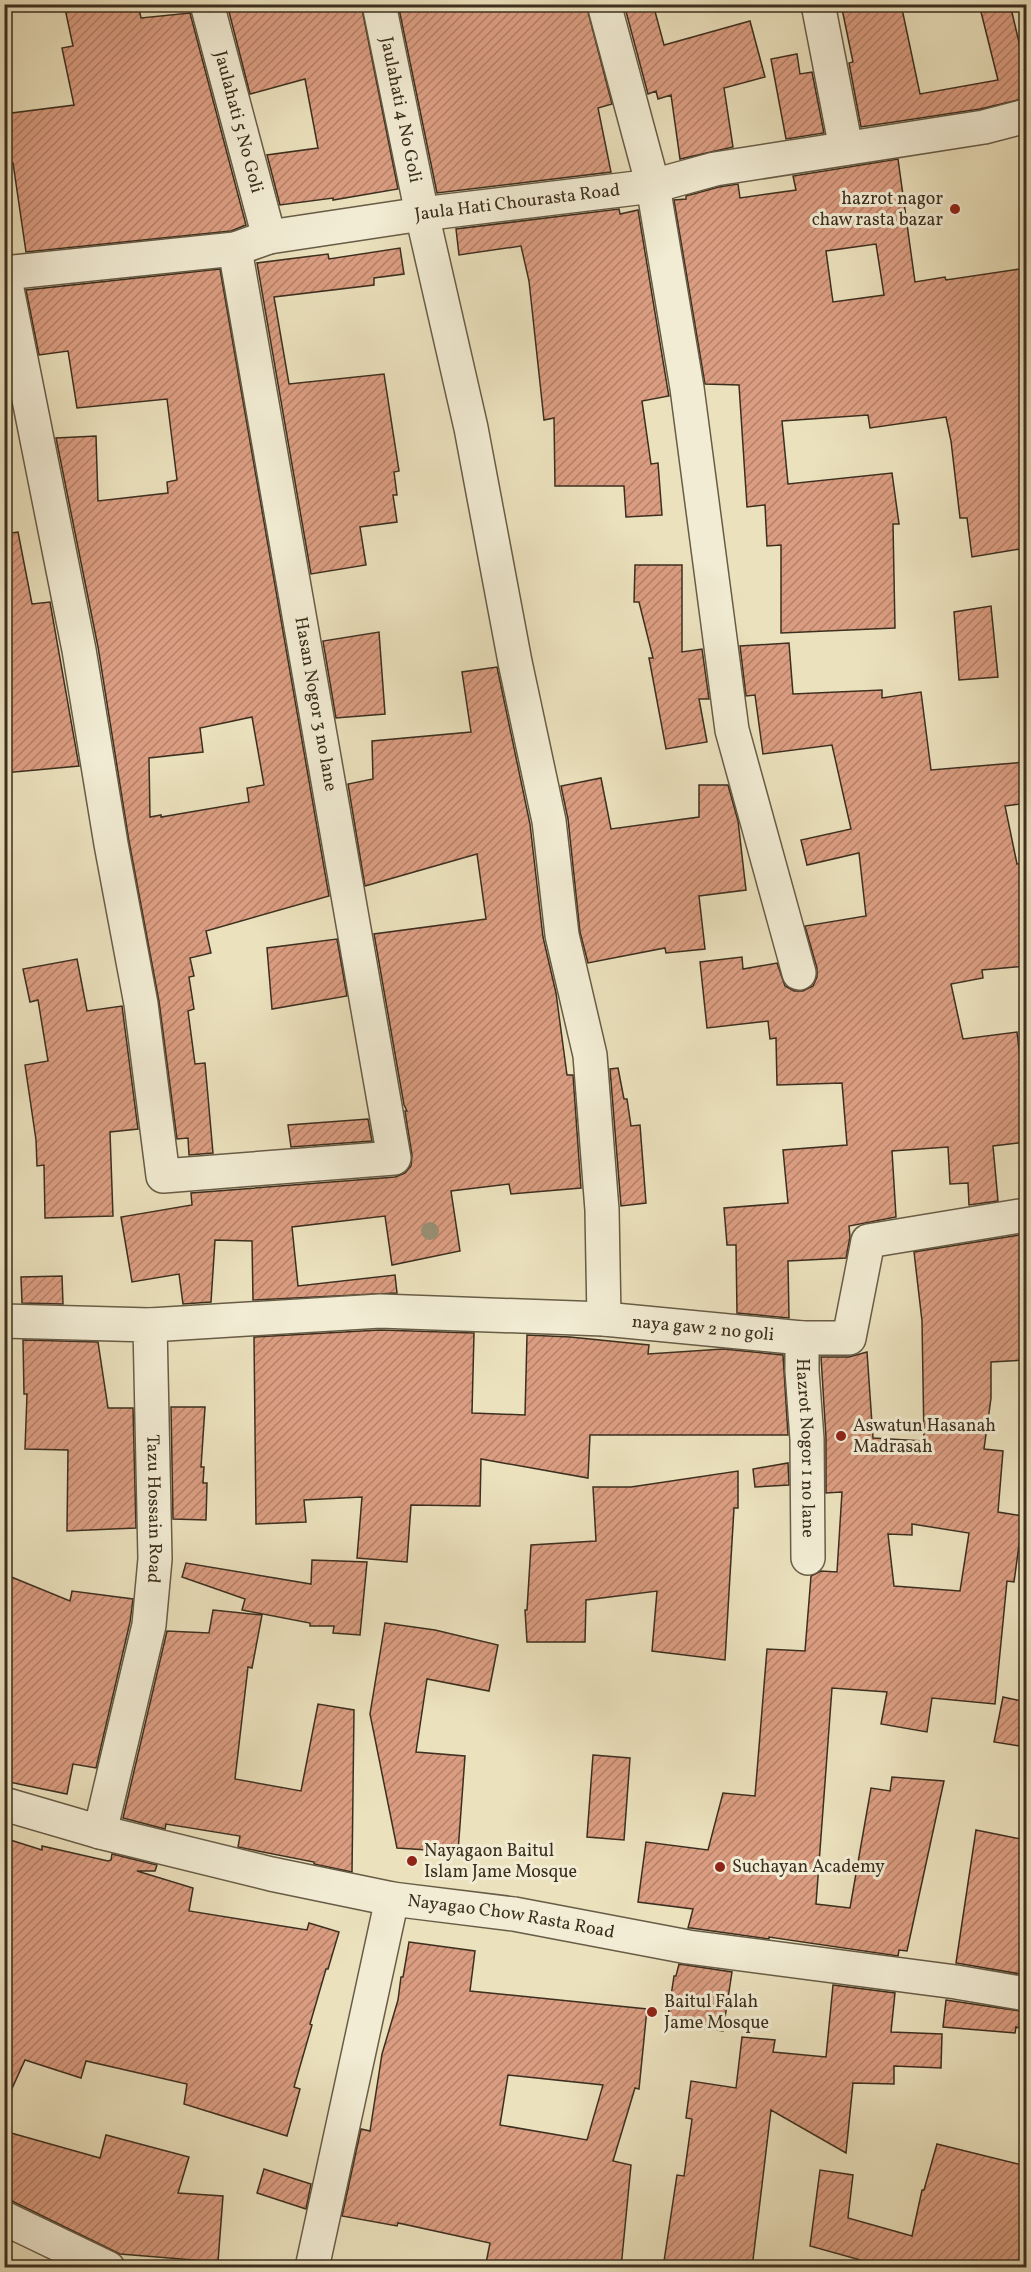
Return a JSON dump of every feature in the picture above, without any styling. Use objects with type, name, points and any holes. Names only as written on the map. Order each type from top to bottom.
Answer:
[{"type":"street","name":"Jaulahati 5 No Goli","points":[[207,4],[269,237]]},
{"type":"street","name":"Jaulahati 4 No Goli","points":[[379,4],[422,214],[471,428],[515,662],[549,821],[562,935],[590,1055],[602,1210],[604,1319]]},
{"type":"street","points":[[604,4],[653,186],[687,388],[732,730],[799,973]]},
{"type":"street","points":[[818,4],[846,148]]},
{"type":"street","name":"Jaula Hati Chourasta Road","points":[[4,274],[235,249],[269,237],[422,214],[653,186],[714,169],[984,127],[1026,116]]},
{"type":"street","name":"Hasan Nogor 3 no lane","points":[[4,274],[79,650],[111,844],[141,1004],[163,1176],[394,1158],[235,249]]},
{"type":"street","name":"naya gaw 2 no goli","points":[[150,1325],[380,1311],[604,1319],[802,1338],[849,1338],[868,1241],[1026,1215]]},
{"type":"street","points":[[4,1321],[150,1325]]},
{"type":"street","name":"Tazu Hossain Road","points":[[100,1832],[149,1625],[155,1525],[150,1325]]},
{"type":"street","name":"Hazrot Nogor 1 no lane","points":[[802,1338],[807,1439],[808,1558]]},
{"type":"street","name":"Nayagao Chow Rasta Road","points":[[4,1804],[100,1832],[271,1874],[392,1899],[514,1914],[687,1947],[956,1982],[1026,1994]]},
{"type":"street","points":[[312,2268],[392,1899]]},
{"type":"street","points":[[4,2218],[108,2268]]},
{"type":"building","points":[[64,4],[138,4],[141,18],[190,13],[246,225],[231,231],[26,252],[13,163],[4,164],[4,114],[74,105],[62,48],[73,46]]},
{"type":"building","points":[[227,4],[361,4],[398,189],[333,200],[333,198],[280,205],[267,155],[318,148],[305,79],[250,94]]},
{"type":"building","points":[[398,4],[586,4],[612,104],[598,108],[611,172],[437,193]]},
{"type":"building","points":[[624,4],[653,4],[664,45],[750,21],[765,77],[724,88],[733,147],[680,159],[671,95],[658,99],[656,91],[648,94]]},
{"type":"building","points":[[841,4],[901,4],[920,94],[998,80],[979,4],[1010,4],[1026,72],[1026,98],[980,109],[861,127],[849,63],[853,62]]},
{"type":"building","points":[[797,54],[800,74],[812,72],[824,133],[786,139],[771,59]]},
{"type":"building","points":[[898,159],[915,282],[945,277],[946,280],[1026,268],[1026,548],[972,557],[967,518],[960,518],[946,417],[870,428],[868,415],[782,421],[788,484],[892,473],[899,524],[893,524],[895,628],[781,633],[781,545],[767,546],[765,505],[747,507],[739,385],[705,384],[674,200],[686,199],[686,196],[738,184],[740,198],[796,190],[793,176]],"holes":[[[876,244],[884,295],[833,302],[826,251]]]},
{"type":"building","points":[[619,209],[620,214],[638,210],[669,396],[642,401],[651,464],[658,463],[662,515],[626,517],[624,486],[555,486],[554,418],[544,420],[529,281],[521,246],[459,255],[456,229]]},
{"type":"building","points":[[400,248],[404,274],[374,278],[374,285],[274,297],[289,384],[384,374],[399,471],[394,472],[397,495],[393,495],[397,522],[360,527],[366,565],[311,574],[257,263],[328,254],[329,259]]},
{"type":"building","points":[[220,269],[329,896],[206,931],[211,953],[190,958],[194,976],[189,977],[194,1009],[188,1011],[195,1064],[205,1063],[213,1153],[189,1155],[188,1138],[177,1139],[159,1001],[129,841],[98,647],[56,438],[96,436],[98,501],[168,493],[167,482],[177,480],[167,399],[77,408],[68,351],[39,355],[26,290]],"holes":[[[252,717],[264,785],[247,788],[249,802],[150,817],[149,758],[203,752],[200,728]]]},
{"type":"building","points":[[18,532],[32,604],[50,602],[79,766],[4,773],[4,534]]},
{"type":"building","points":[[635,565],[682,565],[682,652],[702,649],[709,699],[699,699],[707,742],[666,749],[649,658],[653,658],[639,602],[634,602]]},
{"type":"building","points":[[991,606],[998,677],[959,680],[954,612]]},
{"type":"building","points":[[379,632],[385,714],[336,718],[323,641]]},
{"type":"building","points":[[789,643],[793,694],[882,690],[882,698],[921,692],[931,770],[1026,762],[1026,803],[1005,806],[1017,864],[1025,863],[1026,966],[982,970],[983,978],[951,984],[963,1039],[1017,1032],[1020,1057],[1026,1056],[1026,1142],[993,1146],[998,1201],[969,1205],[968,1183],[950,1184],[948,1147],[892,1151],[896,1217],[849,1226],[850,1237],[846,1258],[788,1261],[789,1318],[737,1313],[736,1245],[727,1245],[724,1208],[788,1203],[783,1150],[847,1145],[842,1083],[777,1085],[776,1038],[770,1039],[768,1021],[707,1028],[700,962],[742,957],[743,969],[777,963],[785,986],[794,991],[803,991],[813,986],[817,977],[817,968],[805,926],[866,916],[859,853],[807,865],[801,840],[851,829],[832,745],[763,754],[755,695],[746,696],[740,646]]},
{"type":"building","points":[[497,667],[530,824],[543,937],[556,993],[567,1075],[573,1075],[581,1188],[511,1194],[509,1184],[451,1191],[460,1251],[392,1265],[385,1216],[292,1227],[298,1286],[395,1275],[397,1293],[253,1300],[252,1241],[215,1240],[211,1302],[183,1304],[179,1274],[132,1282],[121,1217],[192,1205],[191,1193],[395,1177],[405,1173],[411,1166],[412,1155],[405,1111],[407,1111],[404,1105],[374,934],[486,919],[477,854],[365,886],[348,784],[373,779],[372,741],[471,732],[462,672]]},
{"type":"building","points":[[601,778],[611,829],[699,817],[699,785],[728,785],[738,821],[746,890],[699,896],[705,949],[666,953],[665,948],[588,963],[580,932],[568,819],[561,786]]},
{"type":"building","points":[[337,939],[347,996],[272,1009],[267,948]]},
{"type":"building","points":[[77,959],[87,1011],[122,1006],[138,1129],[110,1132],[113,1216],[45,1218],[44,1165],[37,1166],[36,1140],[25,1065],[48,1061],[38,1000],[30,1002],[23,969]]},
{"type":"building","points":[[618,1068],[624,1099],[627,1099],[631,1126],[640,1125],[646,1203],[621,1206],[610,1069]]},
{"type":"building","points":[[368,1119],[372,1141],[291,1147],[288,1125]]},
{"type":"building","points":[[1026,1234],[1026,1360],[991,1362],[991,1398],[984,1449],[1003,1451],[998,1512],[1023,1516],[1014,1582],[1007,1581],[995,1704],[932,1698],[927,1732],[881,1724],[887,1692],[832,1688],[816,1904],[850,1908],[871,1788],[890,1791],[892,1777],[944,1781],[907,1951],[899,1950],[898,1956],[688,1928],[693,1909],[638,1902],[646,1842],[708,1850],[723,1793],[755,1796],[767,1649],[805,1651],[811,1576],[821,1571],[837,1572],[842,1492],[826,1493],[826,1438],[821,1357],[849,1357],[867,1352],[873,1438],[924,1441],[922,1321],[914,1252]],"holes":[[[912,1524],[969,1533],[960,1591],[894,1586],[888,1534],[912,1535]]]},
{"type":"building","points":[[62,1276],[63,1304],[22,1303],[21,1277]]},
{"type":"building","points":[[380,1330],[474,1333],[472,1413],[525,1415],[527,1335],[649,1345],[648,1354],[723,1349],[783,1355],[788,1435],[590,1435],[588,1478],[481,1459],[480,1506],[411,1505],[407,1562],[357,1558],[362,1497],[304,1500],[306,1522],[256,1524],[254,1337]]},
{"type":"building","points":[[23,1340],[98,1342],[108,1408],[133,1408],[136,1528],[67,1531],[68,1450],[25,1449],[27,1394],[24,1394]]},
{"type":"building","points":[[171,1407],[205,1407],[201,1467],[204,1467],[203,1483],[207,1483],[206,1520],[173,1519]]},
{"type":"building","points":[[788,1463],[789,1485],[755,1487],[753,1469]]},
{"type":"building","points":[[738,1471],[738,1508],[734,1508],[725,1660],[652,1651],[657,1591],[586,1600],[585,1642],[527,1642],[525,1610],[527,1610],[531,1545],[596,1541],[593,1487],[631,1487]]},
{"type":"building","points":[[312,1560],[367,1562],[360,1635],[333,1633],[334,1626],[310,1626],[310,1623],[242,1610],[245,1599],[182,1577],[186,1563],[311,1584]]},
{"type":"building","points":[[4,1574],[70,1601],[72,1591],[133,1599],[130,1622],[96,1768],[73,1764],[67,1794],[4,1781]]},
{"type":"building","points":[[213,1610],[262,1615],[252,1668],[248,1667],[235,1779],[301,1791],[318,1704],[354,1710],[352,1872],[238,1847],[240,1836],[166,1824],[165,1829],[123,1818],[167,1631],[209,1633]]},
{"type":"building","points":[[385,1623],[435,1630],[498,1645],[489,1691],[427,1679],[416,1752],[465,1756],[458,1852],[397,1848],[370,1714]]},
{"type":"building","points":[[1003,1697],[1026,1702],[1026,1747],[994,1742]]},
{"type":"building","points":[[593,1755],[630,1758],[624,1840],[587,1837]]},
{"type":"building","points":[[976,1830],[1026,1840],[1026,1975],[956,1963]]},
{"type":"building","points":[[4,1838],[42,1850],[42,1846],[108,1861],[111,1860],[112,1854],[157,1865],[155,1871],[137,1871],[193,1888],[189,1911],[307,1930],[309,1923],[339,1932],[310,2024],[312,2025],[294,2087],[300,2089],[287,2136],[184,2104],[187,2084],[86,2061],[81,2078],[25,2060],[4,2106]]},
{"type":"building","points":[[409,1942],[475,1951],[470,1991],[647,2009],[639,2089],[635,2088],[613,2161],[631,2165],[621,2268],[485,2268],[490,2243],[398,2223],[397,2226],[342,2216],[361,2129],[370,2131],[382,2054],[398,2000],[401,1977],[403,1977]],"holes":[[[508,2075],[603,2085],[587,2140],[500,2125]]]},
{"type":"building","points":[[679,1964],[732,1972],[723,2031],[667,2023],[674,1976],[676,1976]]},
{"type":"building","points":[[833,1985],[895,1993],[891,2032],[942,2034],[941,2068],[894,2066],[894,2084],[853,2083],[846,2153],[771,2110],[752,2268],[663,2268],[677,2175],[684,2176],[692,2119],[686,2118],[691,2081],[736,2088],[742,2037],[775,2040],[773,2052],[826,2057]]},
{"type":"building","points":[[946,2000],[1026,2012],[1026,2030],[1016,2027],[1015,2033],[943,2027]]},
{"type":"building","points":[[4,2131],[100,2158],[106,2135],[189,2157],[178,2193],[223,2196],[218,2262],[120,2254],[12,2201],[4,2200]]},
{"type":"building","points":[[937,2144],[1026,2166],[1026,2268],[889,2268],[810,2246],[820,2170],[853,2175],[848,2218],[912,2236],[922,2190],[924,2190]]},
{"type":"building","points":[[264,2169],[311,2184],[306,2209],[257,2193]]},
{"type":"place","name":"hazrot nagor chaw rasta bazar","points":[[955,209]]},
{"type":"place","name":"Aswatun Hasanah Madrasah","points":[[841,1436]]},
{"type":"place","name":"Nayagaon Baitul Islam Jame Mosque","points":[[412,1861]]},
{"type":"place","name":"Suchayan Academy","points":[[720,1867]]},
{"type":"place","name":"Baitul Falah Jame Mosque","points":[[652,2012]]}]
